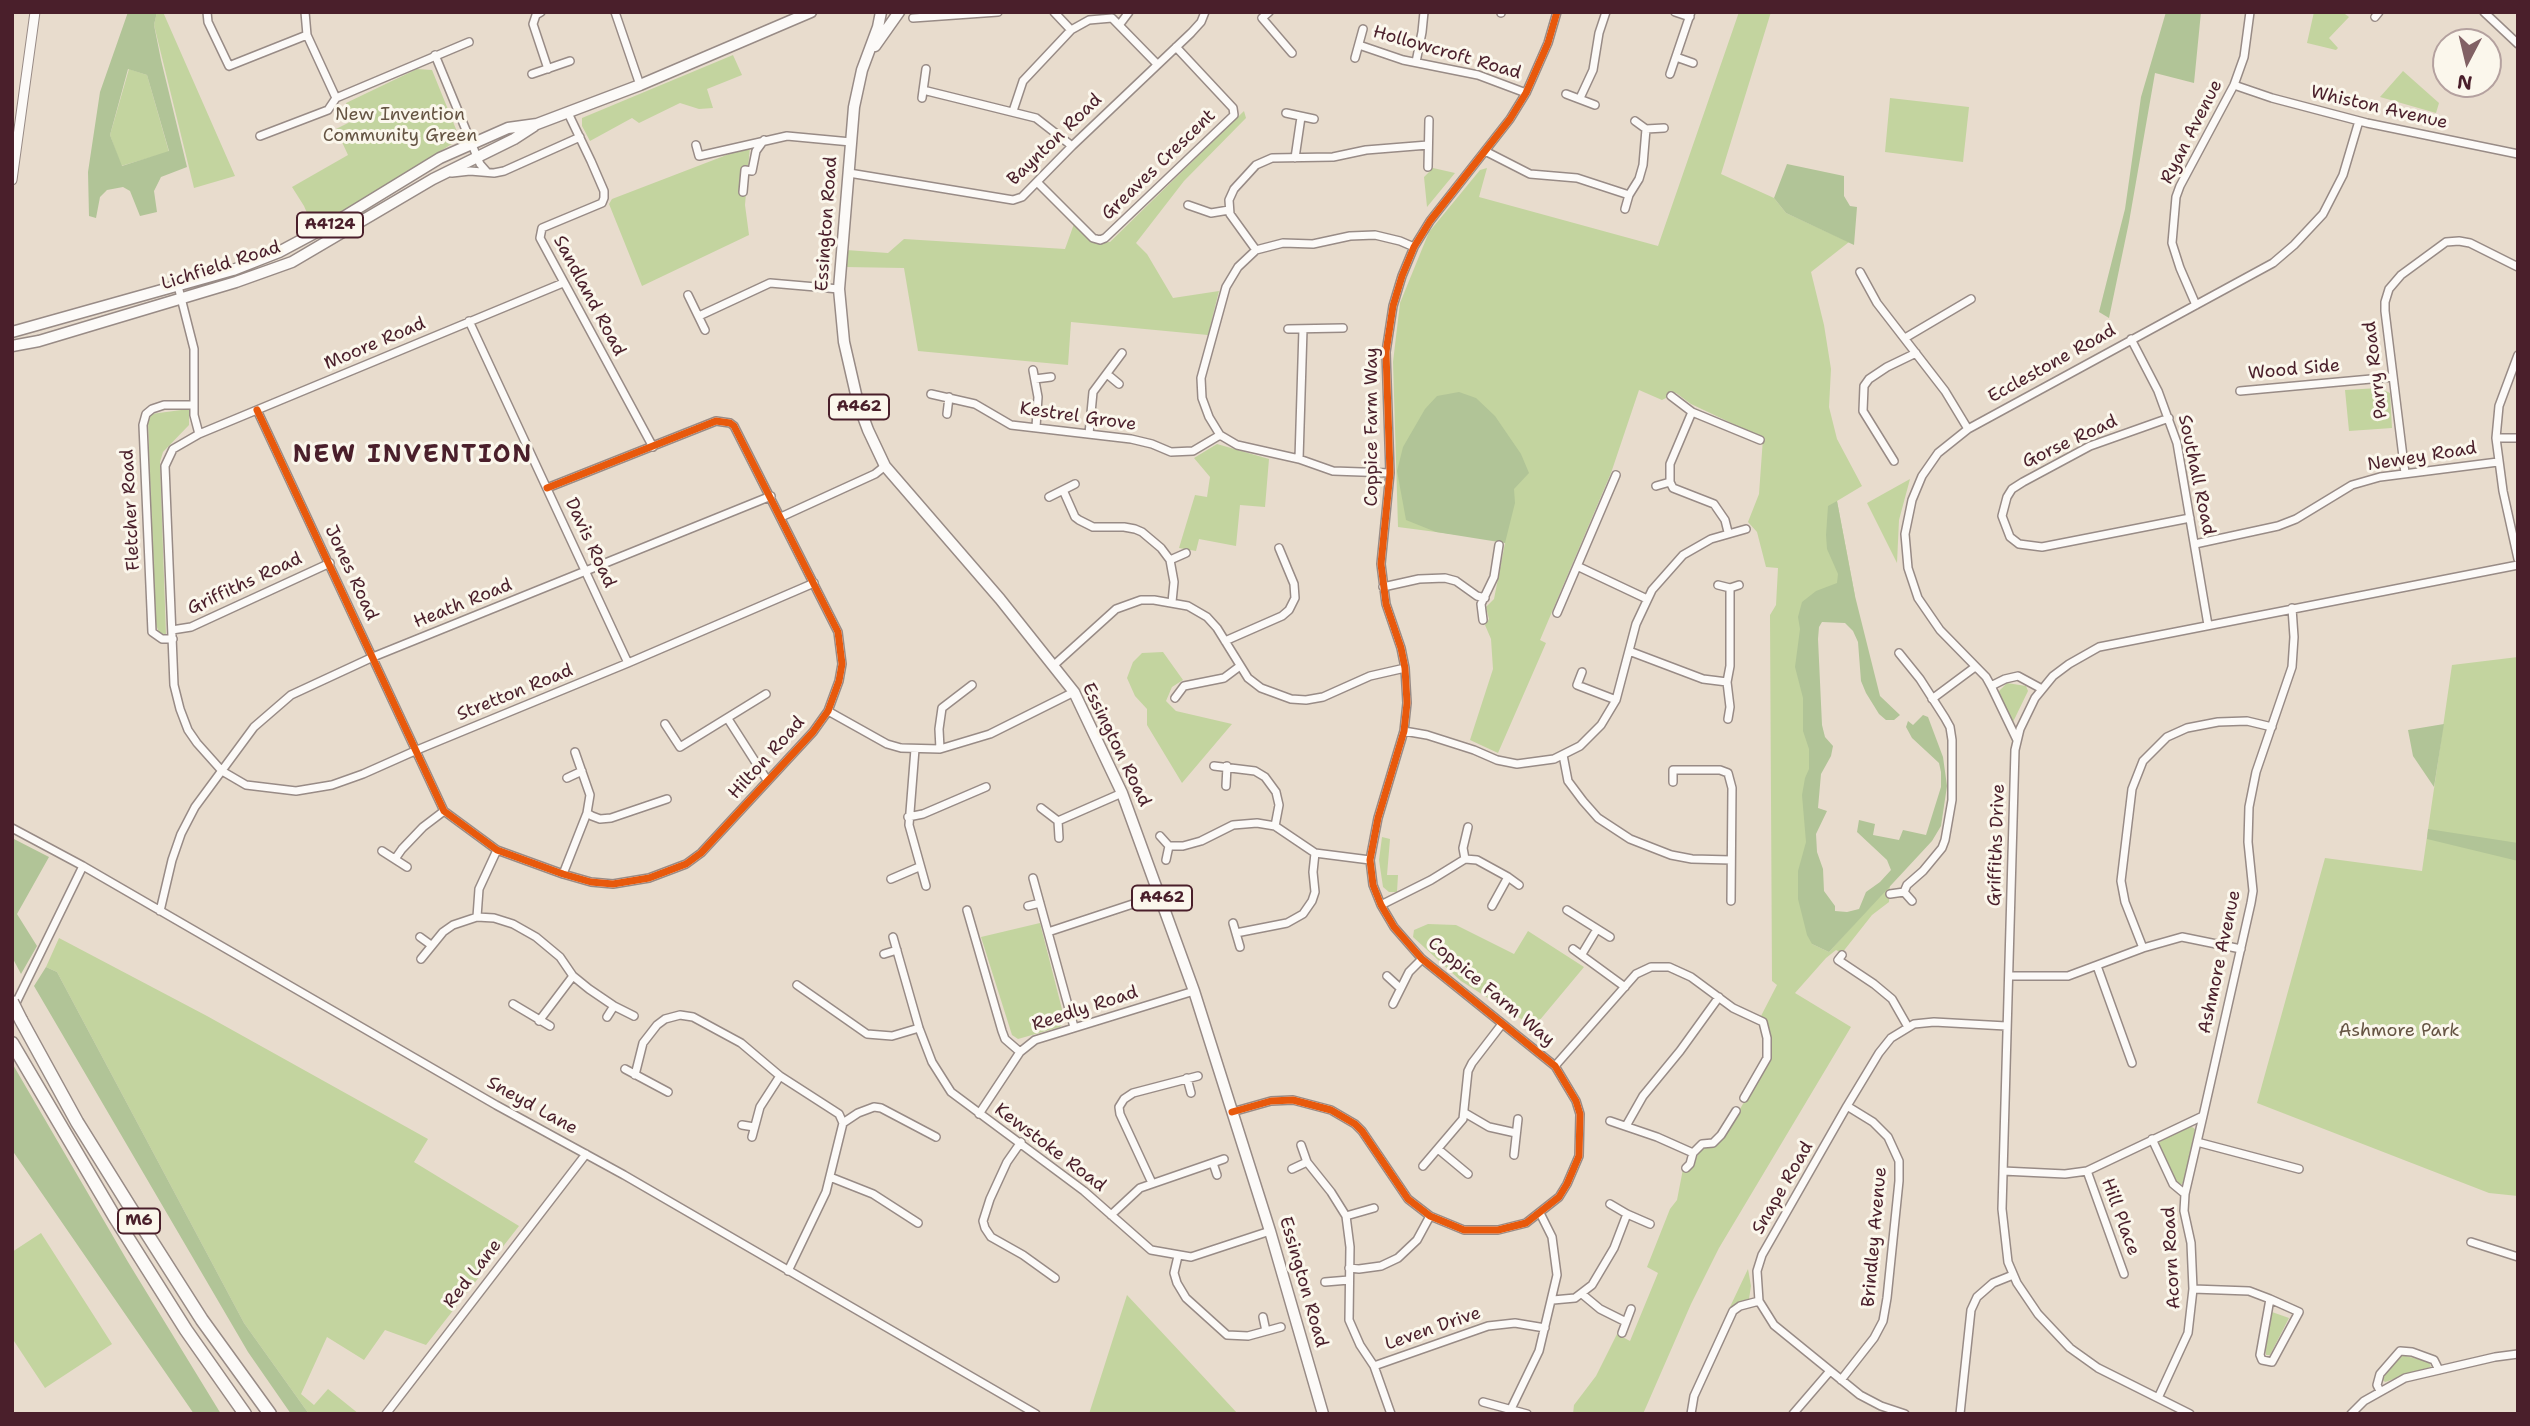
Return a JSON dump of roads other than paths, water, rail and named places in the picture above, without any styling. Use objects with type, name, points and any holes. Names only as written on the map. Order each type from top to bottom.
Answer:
[{"type":"highway","name":"M6","points":[[12,1002],[77,1122],[130,1207],[202,1320],[270,1414]]},
{"type":"highway","name":"M6","points":[[12,1043],[164,1296],[245,1414]]},
{"type":"main road","name":"Lichfield Road","points":[[12,332],[233,270],[296,245],[417,171],[473,143],[508,128],[537,124],[568,113],[811,12]]},
{"type":"main road","name":"Essington Road","points":[[881,12],[859,78],[839,289],[843,334],[858,402],[867,430],[885,466],[1000,599],[1074,692],[1122,793],[1195,991],[1270,1231],[1323,1414]]},
{"type":"main road","name":"Essington Road","points":[[869,54],[899,12]]},
{"type":"main road","name":"Lichfield Road","points":[[12,346],[39,341],[236,282],[292,262],[433,179],[514,139],[537,124]]},
{"type":"street","points":[[12,180],[35,12]]},
{"type":"street","points":[[207,12],[208,22],[229,66],[307,35]]},
{"type":"street","points":[[305,12],[307,35],[336,98]]},
{"type":"street","points":[[541,12],[536,15],[533,24],[548,69]]},
{"type":"street","points":[[615,12],[640,85]]},
{"type":"street","points":[[913,18],[998,12]]},
{"type":"street","points":[[1054,12],[1072,30]]},
{"type":"street","points":[[1120,24],[1129,12]]},
{"type":"street","name":"Baynton Road","points":[[849,173],[1013,200],[1022,197],[1201,22],[1205,12]]},
{"type":"street","points":[[1269,12],[1262,18],[1292,53]]},
{"type":"street","points":[[1416,62],[1424,12]]},
{"type":"street","name":"Coppice Farm Way","points":[[1232,1112],[1270,1101],[1293,1100],[1331,1110],[1362,1131],[1408,1199],[1430,1216],[1464,1230],[1481,1232],[1526,1223],[1559,1196],[1575,1168],[1580,1143],[1580,1114],[1576,1101],[1555,1066],[1422,959],[1394,927],[1381,905],[1373,885],[1370,860],[1378,818],[1404,731],[1407,703],[1405,668],[1383,587],[1382,550],[1390,473],[1386,352],[1393,306],[1414,247],[1430,221],[1510,119],[1526,93],[1548,43],[1557,12]]},
{"type":"street","points":[[1580,98],[1593,70],[1599,33],[1606,12]]},
{"type":"street","points":[[1670,74],[1691,14],[1675,12]]},
{"type":"street","name":"Ryan Avenue","points":[[2196,305],[2172,243],[2176,197],[2234,85],[2244,57],[2250,12]]},
{"type":"street","points":[[2484,12],[2518,44]]},
{"type":"street","points":[[1013,111],[1023,81],[1072,30],[1096,18],[1112,18],[1120,24],[1157,64]]},
{"type":"street","name":"Hollowcroft Road","points":[[1355,58],[1363,29]]},
{"type":"street","points":[[260,136],[328,110],[336,98],[469,42]]},
{"type":"street","name":"Hollowcroft Road","points":[[1359,45],[1403,60],[1478,75],[1526,93]]},
{"type":"street","name":"Greaves Crescent","points":[[1038,183],[1093,237],[1100,240],[1234,115],[1233,108],[1176,47]]},
{"type":"street","points":[[435,55],[477,156],[488,173]]},
{"type":"street","points":[[1676,57],[1693,63]]},
{"type":"street","points":[[532,74],[570,61]]},
{"type":"street","points":[[926,69],[923,94],[1036,118],[1072,146]]},
{"type":"street","name":"Whiston Avenue","points":[[2234,85],[2359,121],[2518,154]]},
{"type":"street","points":[[1566,94],[1595,104]]},
{"type":"street","name":"Sandland Road","points":[[568,113],[604,191],[604,198],[602,203],[542,228],[539,233],[563,283],[653,447]]},
{"type":"street","points":[[1286,113],[1314,119]]},
{"type":"street","points":[[1295,158],[1301,117]]},
{"type":"street","points":[[1428,167],[1429,120]]},
{"type":"street","points":[[1635,121],[1646,130],[1664,128]]},
{"type":"street","name":"Ecclestone Road","points":[[2017,740],[1991,686],[1940,630],[1918,598],[1908,568],[1905,534],[1912,500],[1922,475],[1938,453],[1968,429],[2273,263],[2311,229],[2323,214],[2343,175],[2359,121]]},
{"type":"street","points":[[1625,209],[1643,165],[1646,130]]},
{"type":"street","points":[[696,145],[699,156],[787,136],[851,142]]},
{"type":"street","points":[[433,179],[456,172],[504,171],[580,137]]},
{"type":"street","points":[[743,192],[745,170],[752,171],[756,151],[764,140]]},
{"type":"street","points":[[1256,250],[1230,214],[1229,200],[1234,189],[1256,165],[1272,158],[1333,157],[1366,150],[1428,145]]},
{"type":"street","points":[[1485,151],[1530,174],[1577,178],[1629,195]]},
{"type":"street","points":[[1188,205],[1212,213],[1229,209]]},
{"type":"street","points":[[1390,473],[1333,471],[1299,459],[1241,447],[1220,435],[1202,398],[1203,365],[1226,287],[1238,267],[1256,250],[1283,243],[1314,244],[1350,236],[1376,235],[1414,247]]},
{"type":"street","name":"Parry Road","points":[[2405,473],[2385,302],[2389,289],[2401,275],[2446,242],[2470,243],[2518,267]]},
{"type":"street","points":[[1860,272],[1877,303],[1945,391],[1968,429]]},
{"type":"street","name":"Moore Road","points":[[199,434],[563,283]]},
{"type":"street","points":[[699,316],[770,283],[839,289]]},
{"type":"street","points":[[177,286],[194,349],[194,405],[199,434]]},
{"type":"street","points":[[688,295],[705,330]]},
{"type":"street","points":[[1905,338],[1971,299]]},
{"type":"street","name":"Davis Road","points":[[469,321],[628,663]]},
{"type":"street","points":[[1288,329],[1343,328]]},
{"type":"street","points":[[1299,459],[1303,329]]},
{"type":"street","name":"Southall Road","points":[[2131,339],[2158,391],[2177,443],[2208,625]]},
{"type":"street","points":[[1089,434],[1093,392],[1122,353]]},
{"type":"street","points":[[1894,461],[1863,411],[1864,386],[1887,368],[1916,353]]},
{"type":"street","points":[[2518,355],[2499,406],[2496,438],[2498,462],[2518,559]]},
{"type":"street","points":[[1107,374],[1119,384]]},
{"type":"street","points":[[1036,427],[1038,397],[1034,375],[1051,377]]},
{"type":"street","name":"Wood Side","points":[[2240,391],[2393,377]]},
{"type":"street","name":"Kestrel Grove","points":[[931,394],[975,404],[1011,425],[1143,442],[1178,453],[1193,451],[1220,435]]},
{"type":"street","points":[[1671,396],[1692,412],[1760,440]]},
{"type":"street","points":[[947,414],[949,397]]},
{"type":"street","name":"Fletcher Road","points":[[173,639],[162,639],[152,632],[143,425],[146,414],[152,409],[164,405],[194,405]]},
{"type":"street","name":"Jones Road","points":[[257,410],[416,750]]},
{"type":"street","points":[[1692,412],[1670,464],[1670,482],[1673,488],[1714,504],[1726,520],[1728,532]]},
{"type":"street","name":"Gorse Road","points":[[2169,418],[2090,446],[2023,482],[2012,489],[2007,497],[2002,516],[2010,537],[2019,544],[2042,547],[2190,518]]},
{"type":"street","name":"Hilton Road","points":[[416,750],[444,811],[497,850],[563,874],[591,882],[613,884],[649,878],[686,864],[701,853],[813,732],[828,711],[842,664],[842,647],[838,632],[734,426],[716,421],[547,488]]},
{"type":"street","name":"Fletcher Road","points":[[199,434],[173,449],[165,466],[174,685],[188,730],[222,771]]},
{"type":"street","points":[[2496,438],[2518,438]]},
{"type":"street","name":"Newey Road","points":[[2195,544],[2277,526],[2296,519],[2352,485],[2380,477],[2498,462]]},
{"type":"street","points":[[781,516],[876,474],[885,466]]},
{"type":"street","points":[[1557,613],[1616,475]]},
{"type":"street","points":[[1656,486],[1670,482]]},
{"type":"street","points":[[1049,497],[1075,484]]},
{"type":"street","points":[[1063,490],[1075,517],[1079,520],[1093,527],[1124,527],[1142,532],[1170,559],[1174,582],[1172,601]]},
{"type":"street","name":"Heath Road","points":[[160,911],[172,860],[195,807],[254,727],[291,695],[373,657],[771,496]]},
{"type":"street","points":[[1404,731],[1517,764],[1544,761],[1563,755],[1592,736],[1606,719],[1616,700],[1636,624],[1647,599],[1668,569],[1683,555],[1728,532],[1746,529]]},
{"type":"street","points":[[1483,620],[1481,604],[1494,577],[1499,545]]},
{"type":"street","points":[[1225,641],[1282,616],[1289,610],[1295,598],[1294,584],[1279,548]]},
{"type":"street","points":[[1170,559],[1185,553]]},
{"type":"street","name":"Griffiths Road","points":[[172,630],[191,627],[330,563]]},
{"type":"street","name":"Griffiths Drive","points":[[2190,1414],[2098,1368],[2070,1348],[2038,1314],[2013,1275],[2005,1248],[2002,1222],[2006,1026],[2017,740],[2029,708],[2042,689],[2069,664],[2099,647],[2518,565]]},
{"type":"street","points":[[1577,566],[1647,599]]},
{"type":"street","points":[[1383,587],[1436,577],[1456,581],[1476,596],[1485,598]]},
{"type":"street","name":"Stretton Road","points":[[222,771],[246,785],[296,790],[332,785],[814,583]]},
{"type":"street","points":[[1718,585],[1730,588],[1739,585]]},
{"type":"street","points":[[1728,719],[1730,588]]},
{"type":"street","points":[[1053,666],[1116,608],[1141,600],[1172,601],[1188,606],[1207,617],[1217,628],[1248,678],[1261,688],[1291,699],[1323,697],[1370,676],[1405,668]]},
{"type":"street","name":"Ashmore Avenue","points":[[2203,1116],[2253,891],[2248,842],[2249,807],[2256,772],[2292,667],[2292,608]]},
{"type":"street","points":[[1629,651],[1703,679],[1727,682]]},
{"type":"street","points":[[1899,653],[1920,678],[1951,733],[1952,800],[1948,829],[1942,848],[1904,892]]},
{"type":"street","points":[[1175,698],[1184,686],[1224,678],[1240,666]]},
{"type":"street","points":[[1932,699],[1975,667]]},
{"type":"street","points":[[1582,672],[1577,685],[1616,700]]},
{"type":"street","points":[[1991,686],[2018,676],[2042,689]]},
{"type":"street","points":[[940,749],[942,708],[972,685]]},
{"type":"street","points":[[828,711],[887,744],[915,749],[940,749],[990,734],[1074,692]]},
{"type":"street","points":[[665,724],[680,747],[766,694]]},
{"type":"street","points":[[728,719],[767,780]]},
{"type":"street","points":[[2143,948],[2125,902],[2121,881],[2132,789],[2143,761],[2167,737],[2187,728],[2218,722],[2247,721],[2272,727]]},
{"type":"street","points":[[915,749],[908,817],[926,886]]},
{"type":"street","points":[[563,874],[587,813],[590,795],[575,752]]},
{"type":"street","points":[[1563,755],[1568,780],[1583,801],[1598,818],[1630,839],[1671,855],[1692,859],[1731,860]]},
{"type":"street","points":[[1214,766],[1255,771],[1272,784],[1279,805],[1275,826]]},
{"type":"street","points":[[1226,786],[1227,766]]},
{"type":"street","points":[[1673,782],[1673,770],[1720,770],[1728,774],[1732,788],[1731,901]]},
{"type":"street","points":[[567,778],[582,771]]},
{"type":"street","points":[[908,817],[923,814],[986,787]]},
{"type":"street","points":[[1058,821],[1122,793]]},
{"type":"street","points":[[587,813],[600,819],[611,818],[667,799]]},
{"type":"street","points":[[1041,808],[1058,821],[1059,838]]},
{"type":"street","points":[[395,859],[423,827],[444,811]]},
{"type":"street","points":[[1160,836],[1169,846],[1182,846],[1201,841],[1233,825],[1246,823],[1275,826],[1315,853],[1370,860]]},
{"type":"street","points":[[1465,859],[1463,848],[1468,827]]},
{"type":"street","name":"Sneyd Lane","points":[[12,828],[83,866],[1036,1414]]},
{"type":"street","points":[[1166,860],[1169,846]]},
{"type":"street","points":[[477,917],[479,889],[497,850]]},
{"type":"street","points":[[382,851],[408,867]]},
{"type":"street","points":[[1236,933],[1287,923],[1303,914],[1315,892],[1315,853]]},
{"type":"street","points":[[1381,905],[1465,859],[1477,860],[1519,884]]},
{"type":"street","points":[[17,1014],[83,866]]},
{"type":"street","points":[[891,879],[919,867]]},
{"type":"street","points":[[1492,906],[1508,877]]},
{"type":"street","points":[[1033,878],[1074,1027]]},
{"type":"street","points":[[1890,894],[1904,892]]},
{"type":"street","points":[[1904,892],[1912,901]]},
{"type":"street","points":[[1048,932],[1161,894]]},
{"type":"street","points":[[1028,906],[1040,903]]},
{"type":"street","points":[[967,910],[1002,1031],[1020,1052]]},
{"type":"street","points":[[1567,910],[1610,937]]},
{"type":"street","points":[[421,959],[443,932],[453,925],[477,917],[494,918],[513,924],[536,937],[560,957],[573,976],[614,1006],[634,1016]]},
{"type":"street","points":[[1233,923],[1240,947]]},
{"type":"street","points":[[1582,954],[1597,929]]},
{"type":"street","points":[[420,937],[431,945]]},
{"type":"street","name":"Kewstoke Road","points":[[893,937],[919,1028],[932,1062],[959,1100],[1021,1142],[1084,1191],[1151,1250],[1191,1258],[1270,1231]]},
{"type":"street","points":[[2009,976],[2057,977],[2097,967],[2143,948],[2182,937],[2241,949]]},
{"type":"street","points":[[1573,949],[1625,987]]},
{"type":"street","points":[[884,954],[897,950]]},
{"type":"street","points":[[1842,955],[1839,960],[1892,999],[1908,1027],[1934,1022],[2006,1026]]},
{"type":"street","points":[[1393,1004],[1409,972],[1422,959]]},
{"type":"street","points":[[1555,1066],[1642,970],[1669,967],[1691,977],[1733,1008],[1759,1019],[1765,1027],[1767,1058],[1745,1098]]},
{"type":"street","points":[[2097,967],[2132,1063]]},
{"type":"street","points":[[539,1021],[573,976]]},
{"type":"street","points":[[1387,976],[1400,988]]},
{"type":"street","points":[[797,985],[809,989],[867,1034],[892,1036],[919,1028]]},
{"type":"street","name":"Reedly Road","points":[[979,1114],[1020,1052],[1035,1040],[1195,991]]},
{"type":"street","points":[[1626,1126],[1643,1096],[1676,1057],[1719,997]]},
{"type":"street","points":[[513,1004],[550,1026]]},
{"type":"street","points":[[607,1017],[614,1006]]},
{"type":"street","points":[[635,1075],[643,1043],[651,1033],[665,1019],[680,1015],[693,1017],[741,1043],[780,1076],[839,1114],[843,1123],[831,1177],[788,1271]]},
{"type":"street","points":[[1423,1166],[1463,1119],[1468,1071],[1502,1024]]},
{"type":"street","name":"Snape Road","points":[[1759,1301],[1757,1271],[1762,1255],[1879,1053],[1891,1038],[1908,1027]]},
{"type":"street","points":[[625,1069],[668,1092]]},
{"type":"street","points":[[752,1137],[760,1107],[780,1076]]},
{"type":"street","points":[[1152,1183],[1119,1107],[1124,1099],[1133,1093],[1198,1076]]},
{"type":"street","points":[[1186,1078],[1191,1093]]},
{"type":"street","points":[[843,1123],[858,1113],[874,1107],[881,1108],[936,1138]]},
{"type":"street","name":"Brindley Avenue","points":[[1841,1380],[1874,1338],[1882,1321],[1887,1298],[1899,1181],[1899,1161],[1888,1137],[1873,1122],[1847,1107]]},
{"type":"street","points":[[1686,1168],[1693,1153],[1702,1144],[1713,1143],[1736,1111]]},
{"type":"street","points":[[1465,1113],[1489,1127],[1516,1133]]},
{"type":"street","points":[[2003,1171],[2065,1174],[2087,1171],[2203,1116]]},
{"type":"street","name":"Acorn Road","points":[[2158,1398],[2188,1333],[2193,1289],[2191,1243],[2184,1211],[2185,1195],[2203,1116]]},
{"type":"street","points":[[1514,1155],[1518,1119]]},
{"type":"street","points":[[1610,1121],[1693,1153]]},
{"type":"street","points":[[742,1125],[754,1127]]},
{"type":"street","points":[[919,1140],[924,1131]]},
{"type":"street","name":"Acorn Road","points":[[2152,1139],[2173,1184],[2185,1195]]},
{"type":"street","points":[[1021,1142],[999,1177],[984,1221],[985,1228],[991,1237],[1055,1279]]},
{"type":"street","points":[[2197,1142],[2299,1168]]},
{"type":"street","points":[[1301,1145],[1307,1162],[1346,1216],[1350,1239],[1349,1320],[1360,1345],[1374,1366],[1391,1414]]},
{"type":"street","points":[[1438,1149],[1468,1174]]},
{"type":"street","name":"Red Lane","points":[[386,1414],[586,1154]]},
{"type":"street","points":[[1111,1216],[1140,1188],[1224,1159]]},
{"type":"street","points":[[1292,1169],[1307,1162]]},
{"type":"street","points":[[1213,1163],[1217,1175]]},
{"type":"street","name":"Hill Place","points":[[2087,1171],[2124,1274]]},
{"type":"street","points":[[831,1177],[873,1194],[915,1221],[917,1211]]},
{"type":"street","points":[[1610,1204],[1650,1224]]},
{"type":"street","points":[[1346,1216],[1374,1208]]},
{"type":"street","points":[[1511,1409],[1539,1351],[1557,1275],[1552,1237],[1540,1213]]},
{"type":"street","points":[[1553,1300],[1575,1298],[1591,1285],[1614,1248],[1627,1214]]},
{"type":"street","points":[[1349,1268],[1381,1266],[1398,1258],[1417,1240],[1430,1216]]},
{"type":"street","points":[[2470,1242],[2518,1257]]},
{"type":"street","points":[[1178,1256],[1174,1273],[1186,1298],[1227,1335],[1248,1336],[1281,1327]]},
{"type":"street","points":[[1038,1276],[1043,1269]]},
{"type":"street","points":[[1960,1414],[1971,1310],[1977,1297],[1993,1283],[2013,1275]]},
{"type":"street","points":[[1325,1282],[1349,1280]]},
{"type":"street","points":[[2193,1289],[2249,1291],[2270,1299],[2299,1312],[2272,1362],[2262,1360],[2260,1355],[2270,1299]]},
{"type":"street","points":[[1582,1294],[1600,1310],[1626,1321]]},
{"type":"street","points":[[1691,1414],[1694,1396],[1733,1311],[1740,1306],[1759,1301],[1774,1325],[1860,1395],[1888,1412],[1905,1414]]},
{"type":"street","points":[[1622,1333],[1631,1309]]},
{"type":"street","points":[[1263,1317],[1266,1331]]},
{"type":"street","name":"Leven Drive","points":[[1374,1366],[1488,1326],[1514,1323],[1545,1328]]},
{"type":"street","points":[[2381,1391],[2377,1385],[2380,1374],[2400,1351],[2412,1352],[2434,1360],[2439,1370]]},
{"type":"street","points":[[2351,1414],[2364,1401],[2406,1378],[2518,1354]]},
{"type":"street","points":[[1793,1414],[1830,1371]]},
{"type":"street","points":[[1483,1402],[1527,1414]]},
{"type":"street","points":[[1016,1414],[1019,1404]]},
{"type":"district","name":"NEW INVENTION","points":[[413,456]]},
{"type":"park label","name":"New Invention Community Green","points":[[400,125]]},
{"type":"park label","name":"Ashmore Park","points":[[2399,1031]]}]
